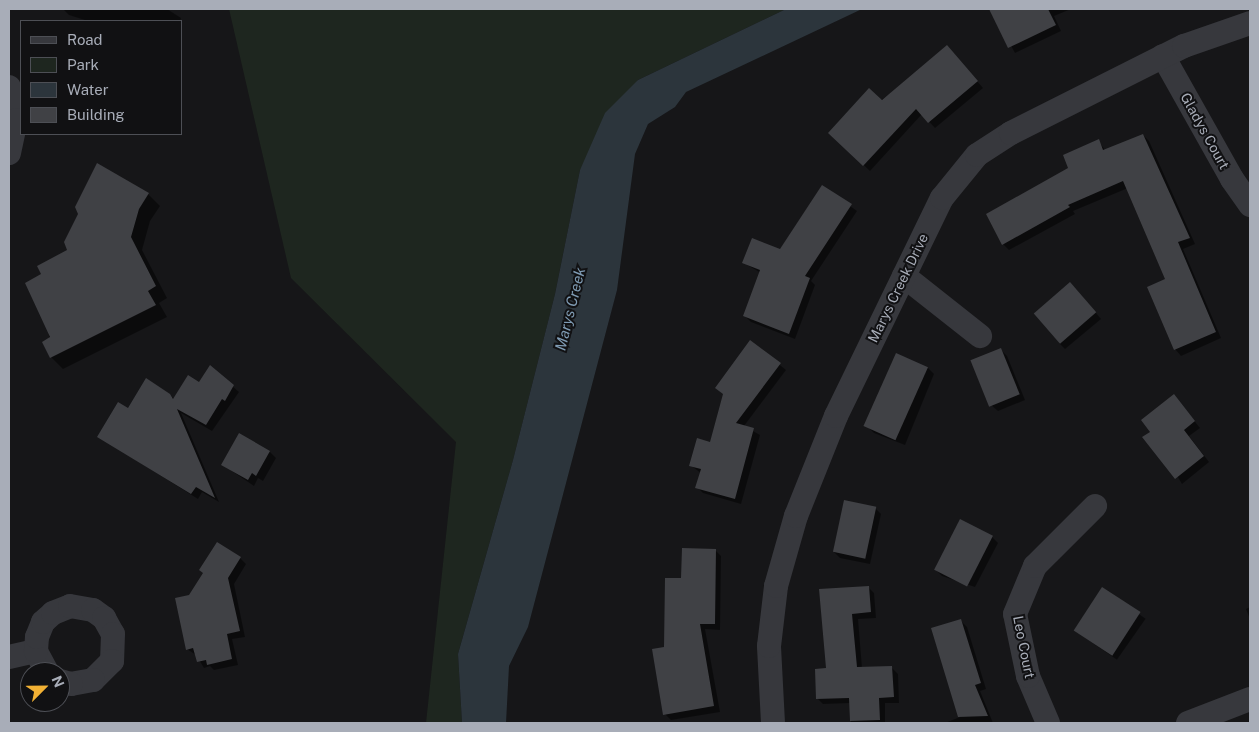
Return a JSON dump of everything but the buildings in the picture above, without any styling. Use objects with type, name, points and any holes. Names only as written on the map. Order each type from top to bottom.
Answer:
[{"type":"street","name":"Marys Creek Drive","points":[[773,723],[768,646],[776,586],[796,516],[836,416],[942,198],[976,155],[1011,133],[1163,56],[1250,23]]},
{"type":"street","name":"Gladys Court","points":[[1163,56],[1232,179],[1250,205]]},
{"type":"street","points":[[9,87],[16,120],[9,153]]},
{"type":"street","points":[[904,276],[980,336]]},
{"type":"street","name":"Leo Court","points":[[1048,723],[1028,676],[1015,614],[1034,566],[1095,506]]},
{"type":"street","points":[[42,662],[36,651],[37,637],[43,622],[53,613],[70,606],[80,606],[93,610],[104,618],[113,634],[115,647],[112,661],[104,672],[85,684],[70,682]]},
{"type":"street","points":[[9,657],[36,651]]},
{"type":"street","points":[[1188,723],[1250,699]]},
{"type":"green space","points":[[229,9],[786,9],[638,80],[580,170],[555,294],[513,460],[458,654],[462,723],[426,723],[456,442],[291,278]]},
{"type":"water","name":"Marys Creek","points":[[786,9],[862,9],[686,92],[675,107],[648,124],[635,154],[617,290],[528,627],[509,666],[506,723],[462,723],[458,654],[513,460],[555,294],[580,170],[605,113],[638,80]]}]
